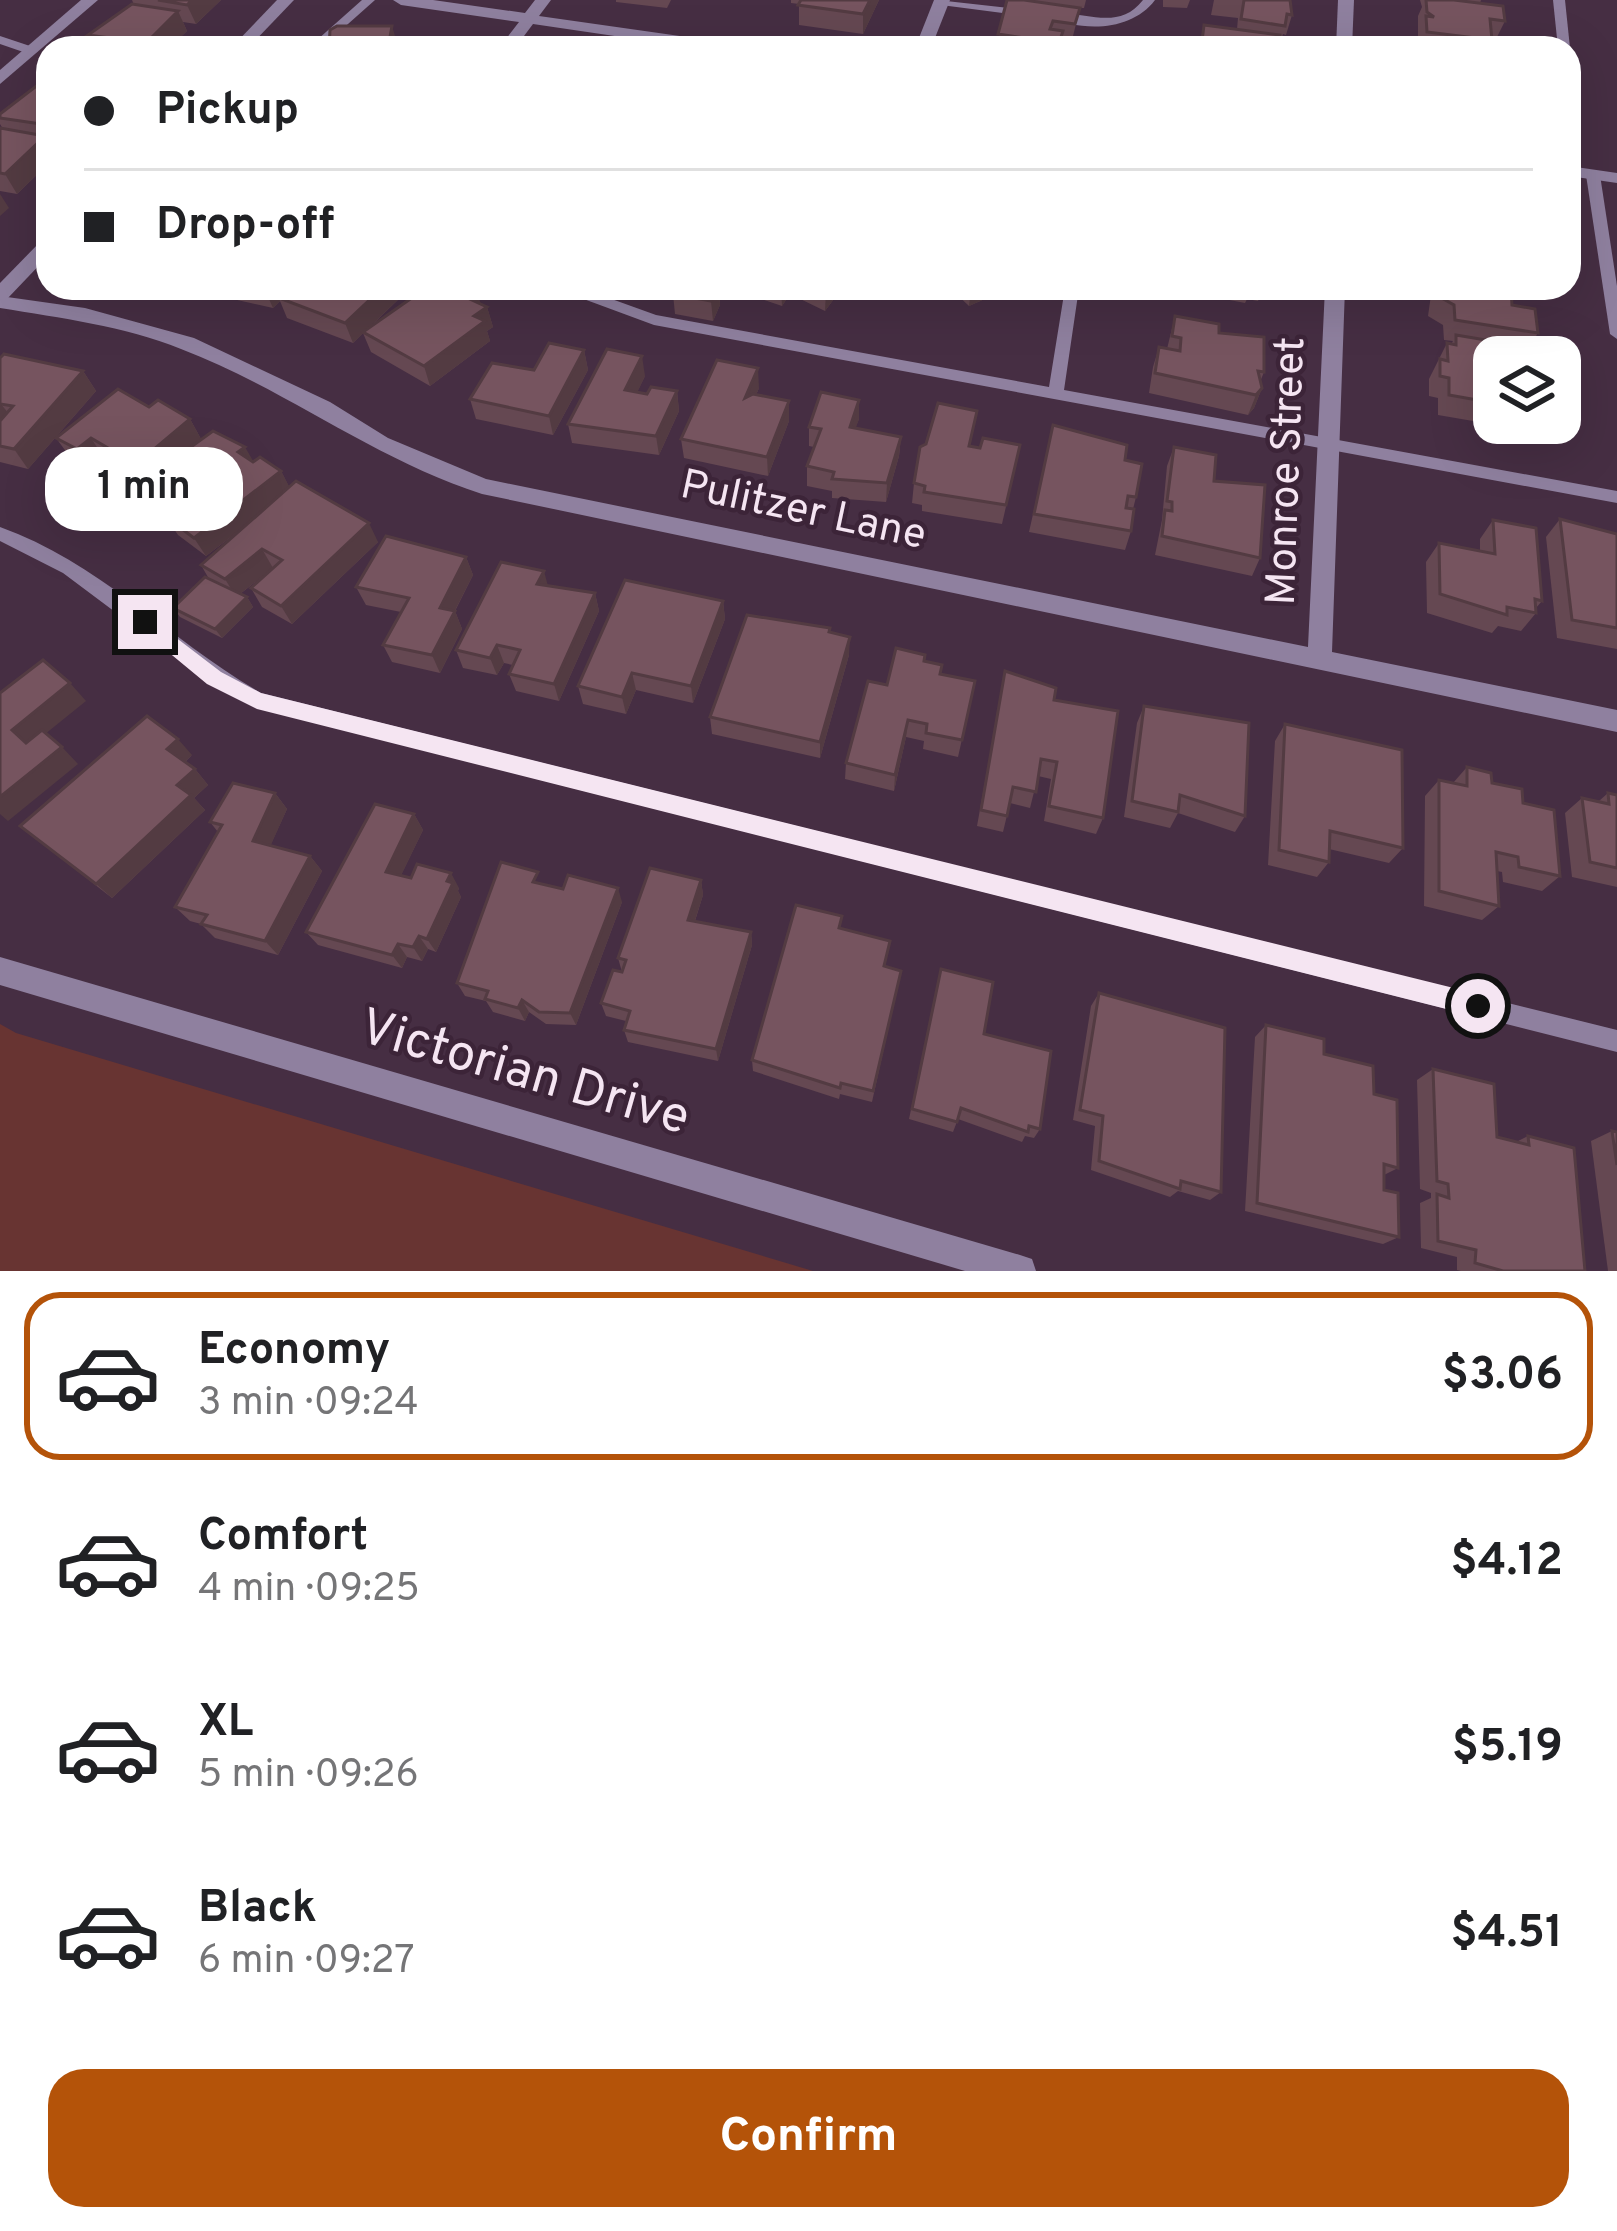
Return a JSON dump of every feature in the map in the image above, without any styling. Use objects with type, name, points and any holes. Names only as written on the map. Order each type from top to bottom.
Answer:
[{"type":"street","points":[[49,36],[90,0]]},
{"type":"street","points":[[251,36],[286,0]]},
{"type":"street","points":[[401,0],[645,36]]},
{"type":"street","points":[[516,36],[543,0]]},
{"type":"street","points":[[1344,36],[1346,0]]},
{"type":"street","points":[[928,36],[942,1]]},
{"type":"street","points":[[0,79],[36,47]]},
{"type":"street","points":[[1581,173],[1617,178]]},
{"type":"street","points":[[0,298],[36,258]]},
{"type":"street","name":"Pulitzer Lane","points":[[0,298],[188,343],[322,407],[380,445],[482,486],[1617,722]]},
{"type":"street","name":"Monroe Street","points":[[1320,657],[1334,300]]},
{"type":"street","name":"Victorian Drive","points":[[0,971],[1020,1271]]},
{"type":"lane","points":[[328,36],[369,0]]},
{"type":"lane","points":[[942,1],[1100,22],[1142,12],[1149,0]]},
{"type":"lane","points":[[1559,0],[1563,36]]},
{"type":"lane","points":[[0,40],[32,51]]},
{"type":"lane","points":[[1593,175],[1617,334]]},
{"type":"lane","points":[[605,300],[654,320],[1617,497]]},
{"type":"lane","points":[[1056,391],[1070,300]]},
{"type":"lane","points":[[0,534],[41,549],[171,640],[214,678],[257,700],[1617,1041]]},
{"type":"shaded area","points":[[0,1024],[16,1033],[813,1271],[0,1271]]},
{"type":"building","points":[[801,0],[870,0],[863,14],[798,5]]},
{"type":"building","points":[[1007,0],[1080,8],[1075,24],[1053,21],[1050,29],[1063,31],[1061,36],[998,34]]},
{"type":"building","points":[[1244,0],[1290,0],[1292,15],[1287,14],[1285,26],[1241,19]]},
{"type":"building","points":[[1426,0],[1454,0],[1503,6],[1505,21],[1490,19],[1492,36],[1460,36],[1427,32],[1426,16],[1434,17],[1427,12]]},
{"type":"building","points":[[132,4],[178,11],[153,36],[88,35]]},
{"type":"building","points":[[1204,25],[1280,35],[1280,36],[1203,36]]},
{"type":"building","points":[[337,26],[392,26],[390,36],[330,36]]},
{"type":"building","points":[[36,86],[36,123],[0,118]]},
{"type":"building","points":[[0,128],[36,134],[36,145],[5,174],[0,173]]},
{"type":"building","points":[[284,300],[369,300],[345,323]]},
{"type":"building","points":[[409,300],[472,300],[487,307],[474,316],[485,321],[424,366],[363,332]]},
{"type":"building","points":[[1445,300],[1512,300],[1512,305],[1535,309],[1538,333],[1455,320],[1454,305]]},
{"type":"building","points":[[1175,316],[1219,324],[1219,333],[1264,337],[1264,372],[1258,371],[1262,388],[1256,395],[1155,373],[1159,347],[1180,351],[1181,338],[1172,336]]},
{"type":"building","points":[[1456,335],[1473,338],[1473,399],[1449,395],[1449,378],[1440,376],[1440,359],[1448,361],[1447,343],[1456,345]]},
{"type":"building","points":[[549,343],[584,350],[549,416],[470,399],[492,363],[534,370]]},
{"type":"building","points":[[607,349],[642,356],[625,390],[677,391],[656,436],[568,424]]},
{"type":"building","points":[[4,354],[83,371],[14,449],[0,446],[0,421],[13,406],[0,405],[0,358]]},
{"type":"building","points":[[717,360],[758,368],[745,398],[753,394],[789,401],[767,457],[681,439]]},
{"type":"building","points":[[118,389],[149,407],[158,400],[190,419],[115,482],[85,467],[108,448],[91,438],[77,449],[56,438]]},
{"type":"building","points":[[821,392],[859,400],[850,427],[901,437],[887,483],[832,479],[834,472],[807,466],[821,429],[809,427]]},
{"type":"building","points":[[938,403],[977,411],[969,446],[980,448],[983,438],[1020,445],[1006,505],[924,492],[925,486],[914,483],[920,447],[926,444]]},
{"type":"building","points":[[1053,425],[1127,445],[1125,460],[1142,464],[1136,497],[1128,496],[1126,508],[1134,509],[1131,531],[1034,514]]},
{"type":"building","points":[[213,431],[245,447],[238,452],[253,462],[260,457],[281,471],[194,538],[166,517],[201,490],[193,484],[163,505],[137,486]]},
{"type":"building","points":[[1174,447],[1216,455],[1214,481],[1265,485],[1260,558],[1162,536],[1165,510],[1172,511],[1172,502],[1167,501]]},
{"type":"building","points":[[296,481],[369,523],[281,606],[251,588],[282,560],[262,549],[225,579],[201,565]]},
{"type":"building","points":[[1560,519],[1617,534],[1617,628],[1572,620]]},
{"type":"building","points":[[1493,520],[1536,528],[1542,601],[1535,599],[1536,613],[1507,607],[1507,615],[1440,594],[1439,543],[1495,554]]},
{"type":"building","points":[[386,536],[466,557],[440,608],[455,611],[432,655],[383,645],[409,598],[356,587]]},
{"type":"building","points":[[501,562],[544,571],[537,584],[595,593],[554,684],[509,674],[520,650],[497,645],[490,658],[456,650]]},
{"type":"building","points":[[205,577],[247,597],[215,629],[173,608]]},
{"type":"building","points":[[625,580],[723,601],[691,686],[632,673],[622,697],[578,686]]},
{"type":"building","points":[[747,615],[830,628],[829,632],[850,637],[820,742],[710,717]]},
{"type":"building","points":[[896,648],[942,665],[940,674],[975,681],[962,740],[926,733],[927,724],[908,720],[895,775],[846,763],[868,681],[887,685]]},
{"type":"building","points":[[43,660],[70,683],[12,730],[26,743],[42,730],[62,747],[0,797],[0,693]]},
{"type":"building","points":[[1005,671],[1056,688],[1054,700],[1118,711],[1103,818],[1049,806],[1057,762],[1041,759],[1036,792],[1013,787],[1007,816],[981,810]]},
{"type":"building","points":[[1144,706],[1249,723],[1245,816],[1180,795],[1178,812],[1132,801]]},
{"type":"building","points":[[147,716],[178,739],[167,749],[195,769],[177,785],[191,795],[96,884],[20,826]]},
{"type":"building","points":[[1285,724],[1402,750],[1403,848],[1330,831],[1329,862],[1279,850]]},
{"type":"building","points":[[1467,767],[1491,773],[1492,783],[1522,789],[1523,803],[1554,810],[1560,876],[1519,867],[1518,857],[1496,852],[1499,906],[1439,891],[1439,780],[1467,786]]},
{"type":"building","points":[[233,783],[275,793],[253,841],[310,856],[265,941],[201,924],[207,915],[175,907],[222,825],[210,822]]},
{"type":"building","points":[[1608,793],[1617,795],[1617,868],[1590,862],[1582,798],[1609,804]]},
{"type":"building","points":[[375,804],[414,814],[386,872],[411,878],[417,864],[451,873],[447,881],[453,883],[427,939],[419,936],[413,947],[398,944],[392,955],[306,932]]},
{"type":"building","points":[[501,862],[538,872],[533,882],[563,889],[568,875],[618,888],[570,1013],[539,1012],[522,1000],[518,1008],[485,999],[488,991],[457,983]]},
{"type":"building","points":[[650,868],[701,880],[688,920],[751,932],[716,1049],[624,1030],[630,1011],[601,1003],[613,970],[622,972],[626,960],[618,958]]},
{"type":"building","points":[[796,905],[842,916],[839,928],[890,941],[884,966],[901,971],[873,1091],[841,1083],[840,1088],[752,1060]]},
{"type":"building","points":[[941,969],[993,982],[984,1034],[1051,1051],[1040,1129],[1029,1126],[1028,1132],[961,1108],[957,1122],[912,1109]]},
{"type":"building","points":[[1099,993],[1225,1028],[1221,1192],[1181,1181],[1180,1189],[1099,1161],[1103,1116],[1080,1110]]},
{"type":"building","points":[[1266,1025],[1324,1039],[1324,1054],[1373,1066],[1374,1094],[1397,1100],[1398,1168],[1384,1164],[1384,1190],[1398,1193],[1399,1237],[1257,1203]]},
{"type":"building","points":[[1433,1069],[1494,1084],[1497,1137],[1529,1145],[1528,1136],[1574,1148],[1585,1271],[1503,1271],[1475,1263],[1476,1250],[1438,1241],[1437,1194],[1449,1198],[1448,1184],[1437,1181]]},
{"type":"route","points":[[145,622],[214,678],[257,700],[1478,1006]]}]
